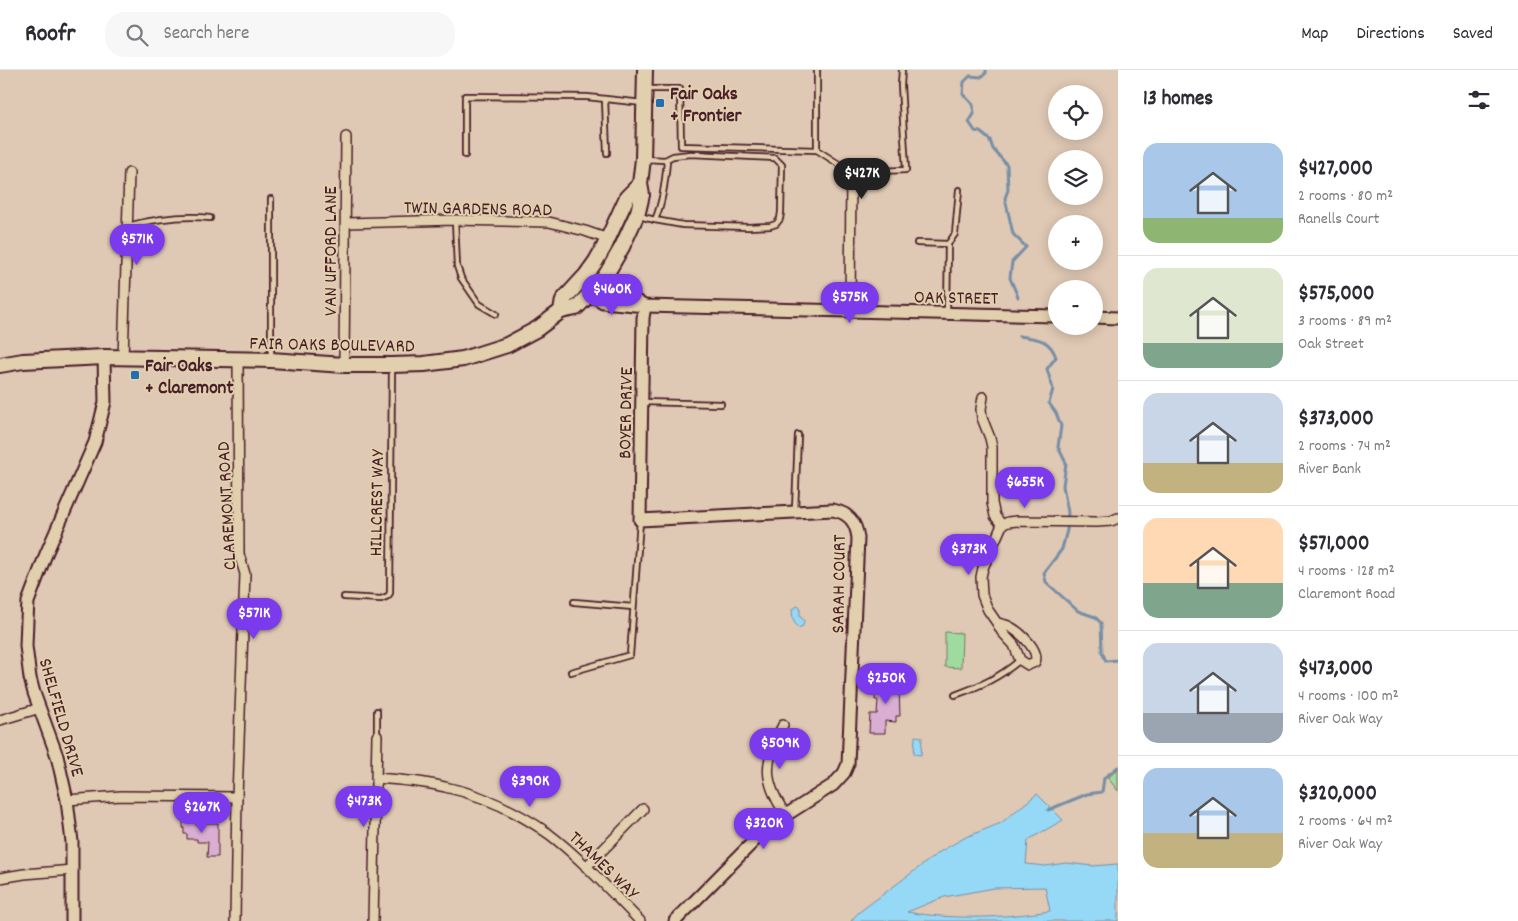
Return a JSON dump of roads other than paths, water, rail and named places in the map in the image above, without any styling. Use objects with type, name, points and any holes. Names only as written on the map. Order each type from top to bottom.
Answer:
[{"type":"main road","name":"FAIR OAKS BOULEVARD","points":[[0,365],[23,361],[104,357],[271,360],[344,365],[424,364],[463,359],[507,345],[526,335],[561,311],[576,308],[607,273],[622,248],[642,195],[640,184],[643,159],[645,70]]},
{"type":"main road","name":"FAIR OAKS BOULEVARD","points":[[561,311],[563,300],[586,274],[605,245],[627,197],[640,184]]},
{"type":"main road","points":[[590,294],[595,275],[604,262],[605,245]]},
{"type":"street","name":"VAN UFFORD LANE","points":[[344,365],[346,137]]},
{"type":"street","points":[[850,311],[851,172]]},
{"type":"street","points":[[123,358],[128,173]]},
{"type":"street","name":"TWIN GARDENS ROAD","points":[[346,223],[455,220],[549,222],[585,231],[605,245]]},
{"type":"street","points":[[607,273],[623,292],[645,306]]},
{"type":"street","points":[[590,294],[602,302],[645,306]]},
{"type":"street","name":"OAK STREET","points":[[645,306],[1048,316]]},
{"type":"street","name":"BOYER DRIVE","points":[[640,520],[641,402],[645,306]]},
{"type":"street","points":[[1103,317],[1118,318]]},
{"type":"street","name":"SHELFIELD DRIVE","points":[[72,921],[72,842],[67,800],[57,756],[34,693],[28,668],[26,632],[28,602],[46,554],[94,442],[105,402],[104,357]]},
{"type":"street","name":"CLAREMONT ROAD","points":[[235,921],[237,797],[245,574],[240,554],[238,360]]},
{"type":"street","points":[[983,397],[982,418],[992,447],[992,504],[995,516],[1002,526]]},
{"type":"street","name":"SARAH COURT","points":[[640,520],[826,510],[840,511],[849,516],[857,531],[858,558],[848,764],[844,774],[833,785],[786,815]]},
{"type":"street","points":[[997,622],[1012,628],[1034,648],[1036,662],[1028,665],[1020,660],[1014,645],[1002,632],[988,610],[982,595],[981,577],[986,557],[1002,526],[1008,522],[1018,521],[1104,522],[1118,518]]},
{"type":"street","points":[[0,720],[40,708]]},
{"type":"street","points":[[675,921],[762,833],[786,815],[774,797],[768,777],[772,749],[783,725]]},
{"type":"street","points":[[373,921],[377,736]]},
{"type":"street","name":"THAMES WAY","points":[[377,778],[415,781],[444,786],[481,797],[524,818],[549,834],[586,867],[640,921]]},
{"type":"street","points":[[67,800],[121,796],[237,797]]},
{"type":"street","points":[[586,867],[643,809]]},
{"type":"street","points":[[0,878],[72,870]]},
{"type":"lane","points":[[817,70],[817,150]]},
{"type":"lane","points":[[465,155],[465,96],[587,97],[606,99],[644,96],[680,89],[681,146],[817,150],[851,172],[906,170],[901,85],[902,70]]},
{"type":"lane","points":[[606,99],[606,154]]},
{"type":"lane","points":[[636,215],[683,225],[748,227],[776,224],[780,219],[781,212],[782,165],[775,158],[692,154],[673,156],[666,160],[643,159]]},
{"type":"lane","points":[[655,220],[661,207],[665,186],[666,160]]},
{"type":"lane","points":[[947,313],[948,244],[955,234],[959,190]]},
{"type":"lane","points":[[271,199],[271,360]]},
{"type":"lane","points":[[126,226],[161,219],[195,216],[210,218]]},
{"type":"lane","points":[[455,220],[458,266],[461,278],[479,304],[496,314]]},
{"type":"lane","points":[[918,243],[948,244]]},
{"type":"lane","name":"HILLCREST WAY","points":[[344,597],[381,599],[390,593],[392,365]]},
{"type":"lane","points":[[641,402],[721,404]]},
{"type":"lane","points":[[795,512],[798,435]]},
{"type":"lane","points":[[571,672],[630,655],[640,520]]},
{"type":"lane","points":[[574,602],[633,607]]},
{"type":"lane","points":[[955,695],[985,684],[1020,660]]},
{"type":"lane","points":[[377,712],[377,736]]},
{"type":"water","points":[[798,606],[800,608],[800,617],[804,620],[803,626],[798,628],[793,620],[792,609]]},
{"type":"water","points":[[915,736],[922,737],[921,755],[914,754]]},
{"type":"water","points":[[1037,794],[1063,820],[1028,840],[1026,864],[1046,866],[1066,863],[1093,866],[1118,864],[1118,921],[851,921],[858,913],[941,851],[966,837],[1001,823]],"holes":[[[1045,887],[1050,911],[979,917],[925,915],[907,912],[944,897],[994,888]]]},
{"type":"waterway","points":[[986,70],[986,73],[981,77],[970,76],[964,82],[963,94],[973,105],[974,114],[969,122],[975,131],[980,132],[990,140],[993,149],[1007,165],[1008,190],[1005,198],[1013,234],[1026,247],[1012,262],[1010,278],[1018,297]]},
{"type":"waterway","points":[[1019,336],[1042,340],[1050,346],[1056,357],[1047,369],[1053,389],[1049,403],[1056,413],[1061,426],[1058,447],[1066,463],[1063,486],[1068,512],[1067,530],[1062,549],[1044,573],[1046,582],[1078,611],[1095,617],[1101,623],[1102,652],[1106,661],[1118,660]]},
{"type":"waterway","points":[[1048,810],[1087,794],[1102,792],[1104,778],[1118,767]]},
{"type":"place","name":"Fair Oaks + Frontier","points":[[660,103]]},
{"type":"place","name":"Fair Oaks + Claremont","points":[[135,375]]}]
